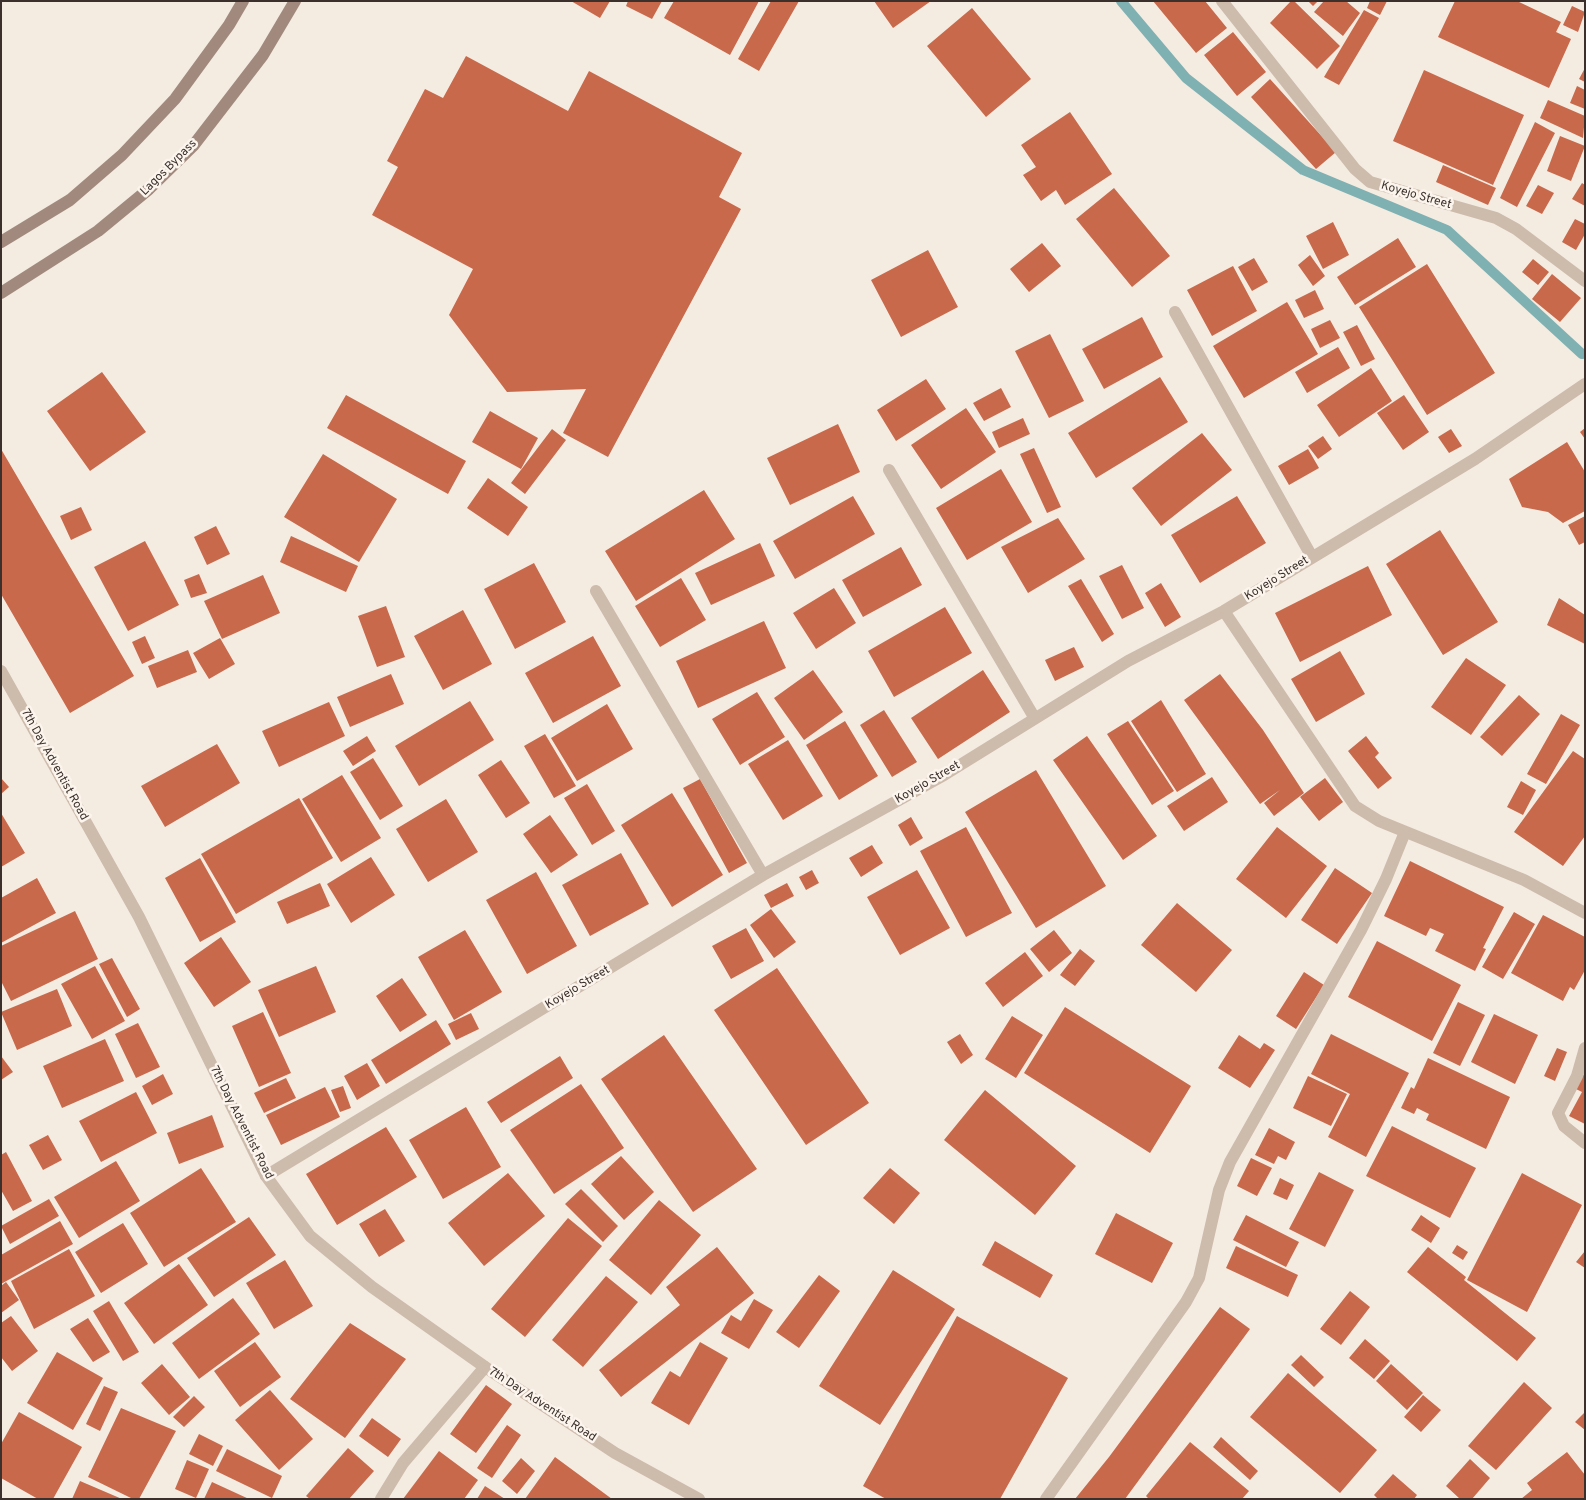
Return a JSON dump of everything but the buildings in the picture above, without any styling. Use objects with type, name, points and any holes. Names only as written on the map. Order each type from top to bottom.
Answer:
[{"type":"main road","points":[[1,242],[70,200],[122,156],[175,98],[229,25],[243,1]]},
{"type":"main road","name":"Lagos Bypass","points":[[1,293],[98,231],[149,189],[193,146],[263,55],[295,1]]},
{"type":"street","name":"Koyejo Street","points":[[1222,1],[1355,169],[1370,182],[1496,218],[1516,229],[1585,281]]},
{"type":"street","points":[[1175,312],[1312,557]]},
{"type":"street","name":"Koyejo Street","points":[[266,1176],[763,875],[944,775],[1034,717],[1128,661],[1224,611],[1475,459],[1585,384]]},
{"type":"street","points":[[890,470],[1034,717]]},
{"type":"street","points":[[596,591],[763,875]]},
{"type":"street","points":[[1224,611],[1355,806],[1379,821],[1524,880],[1585,914]]},
{"type":"street","name":"7th Day Adventist Road","points":[[1,671],[139,917],[266,1176],[310,1236],[372,1287],[484,1367],[616,1453],[699,1499]]},
{"type":"street","points":[[1046,1499],[1186,1302],[1195,1286],[1199,1278],[1219,1190],[1230,1162],[1361,930],[1386,879],[1405,832]]},
{"type":"street","points":[[1585,1048],[1577,1076],[1558,1113],[1564,1126],[1585,1143]]},
{"type":"street","points":[[381,1499],[403,1463],[484,1367]]},
{"type":"waterway","points":[[1121,1],[1186,78],[1303,170],[1447,230],[1582,354]]}]
